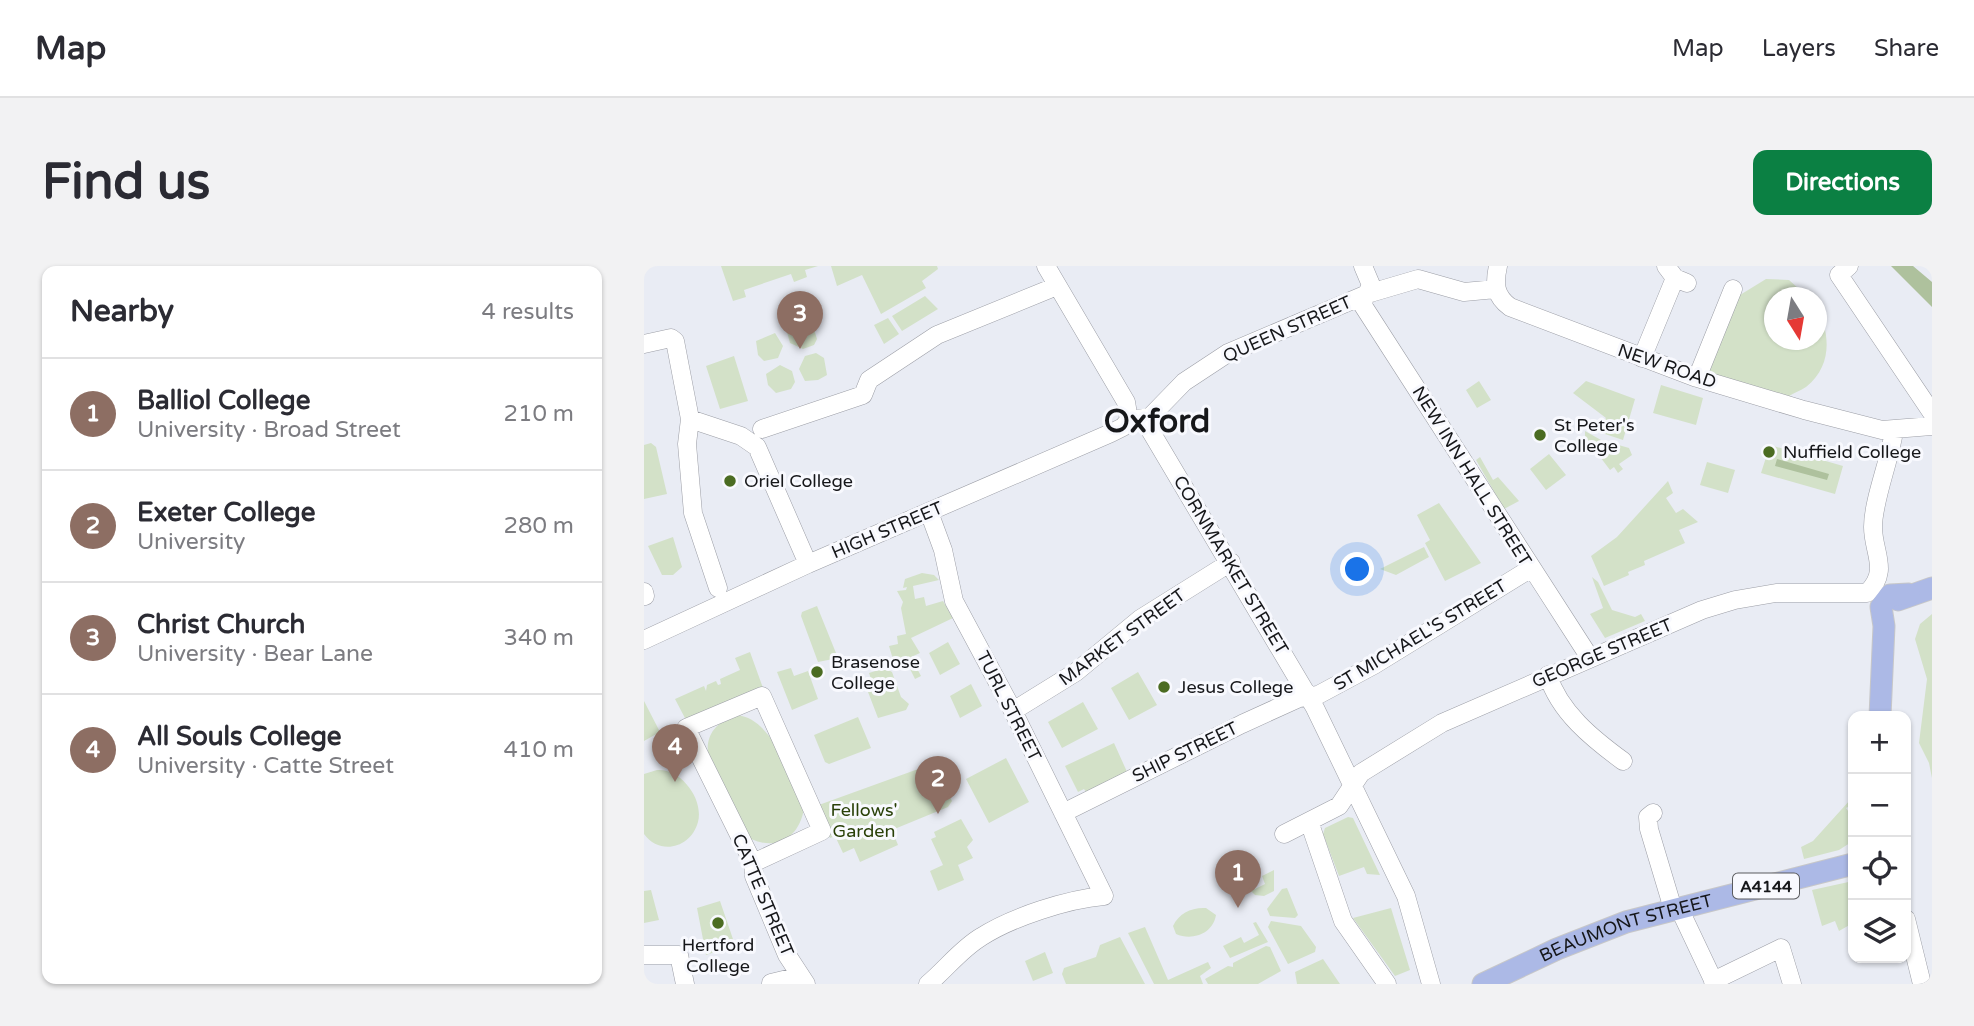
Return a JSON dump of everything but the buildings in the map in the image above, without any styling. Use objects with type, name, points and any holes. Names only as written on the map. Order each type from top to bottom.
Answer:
[{"type":"main road","points":[[1880,711],[1884,618],[1893,604],[1909,594],[1932,588]]},
{"type":"main road","name":"BEAUMONT STREET","points":[[1483,984],[1557,949],[1626,922],[1848,865]]},
{"type":"street","name":"CORNMARKET STREET","points":[[1046,266],[1136,420],[1231,562],[1308,696],[1406,895],[1431,984]]},
{"type":"street","points":[[1363,266],[1370,281],[1367,293]]},
{"type":"street","points":[[1496,289],[1494,280],[1498,266]]},
{"type":"street","points":[[1849,266],[1839,275],[1928,417]]},
{"type":"street","points":[[1642,358],[1676,276]]},
{"type":"street","name":"QUEEN STREET","points":[[1136,420],[1154,414],[1184,382],[1228,353],[1367,293],[1412,279],[1470,292],[1496,289]]},
{"type":"street","points":[[762,429],[863,395],[870,380],[937,335],[1057,286]]},
{"type":"street","name":"NEW ROAD","points":[[1496,289],[1499,299],[1510,307],[1697,378],[1804,410],[1894,431],[1928,417]]},
{"type":"street","points":[[1697,378],[1733,289]]},
{"type":"street","name":"NEW INN HALL STREET","points":[[1367,293],[1362,304],[1530,569],[1590,658]]},
{"type":"street","points":[[644,344],[671,338],[675,341],[691,419],[687,437],[692,513],[718,588]]},
{"type":"street","points":[[691,419],[749,439],[762,454],[808,564]]},
{"type":"street","name":"HIGH STREET","points":[[644,640],[808,564],[1101,438],[1136,420]]},
{"type":"street","name":"GEORGE STREET","points":[[1284,834],[1310,824],[1339,806],[1361,773],[1440,724],[1548,675],[1703,610],[1735,600],[1776,593],[1860,594],[1874,586],[1881,570],[1873,527],[1894,431]]},
{"type":"street","name":"TURL STREET","points":[[928,984],[969,946],[989,932],[1066,901],[1104,895],[1063,813],[1017,709],[954,601],[943,551],[929,512]]},
{"type":"street","name":"MARKET STREET","points":[[1017,709],[1076,672],[1140,619],[1231,562]]},
{"type":"street","name":"ST MICHAEL'S STREET","points":[[1308,696],[1318,695],[1374,665],[1530,569]]},
{"type":"street","points":[[1548,675],[1553,690],[1590,737],[1623,761]]},
{"type":"street","name":"CATTE STREET","points":[[754,870],[822,831],[762,696],[686,728],[754,870],[787,955],[803,980]]},
{"type":"street","name":"SHIP STREET","points":[[1063,813],[1285,704],[1308,696]]},
{"type":"street","points":[[1653,813],[1648,817],[1649,829],[1676,908],[1714,982],[1781,948],[1789,983]]},
{"type":"street","points":[[1310,824],[1343,921],[1387,984]]},
{"type":"street","points":[[1911,939],[1922,984]]},
{"type":"street","points":[[644,956],[679,955],[685,984]]},
{"type":"street","points":[[771,983],[803,980]]},
{"type":"green space","points":[[721,266],[818,266],[805,270],[807,277],[794,282],[791,274],[744,290],[746,297],[733,301]]},
{"type":"green space","points":[[831,266],[937,266],[938,269],[922,281],[926,288],[881,314],[862,275],[837,286]]},
{"type":"green space","points":[[1766,279],[1789,280],[1797,287],[1764,287],[1764,350],[1826,350],[1821,369],[1806,387],[1788,397],[1705,372],[1740,295]]},
{"type":"green space","points":[[925,296],[938,309],[902,331],[892,316]]},
{"type":"green space","points":[[888,318],[899,334],[884,344],[874,325]]},
{"type":"green space","points":[[808,322],[813,326],[817,339],[814,345],[803,349],[790,343],[787,332],[793,325]]},
{"type":"green space","points":[[775,333],[783,346],[778,358],[764,361],[758,355],[756,341]]},
{"type":"green space","points":[[816,353],[824,358],[827,375],[818,380],[805,381],[799,369],[805,356]]},
{"type":"green space","points":[[734,356],[748,401],[720,409],[706,366]]},
{"type":"green space","points":[[780,365],[792,371],[795,382],[791,389],[776,393],[768,385],[766,374]]},
{"type":"green space","points":[[1479,381],[1491,400],[1477,408],[1466,390]]},
{"type":"green space","points":[[1586,381],[1635,399],[1623,440],[1596,431],[1606,418],[1573,393]]},
{"type":"green space","points":[[1661,385],[1703,398],[1696,425],[1653,413]]},
{"type":"green space","points":[[1585,431],[1601,440],[1629,448],[1632,455],[1619,464],[1623,469],[1618,473],[1614,467],[1610,470],[1585,437]]},
{"type":"green space","points":[[651,443],[656,447],[667,494],[644,499],[644,445]]},
{"type":"green space","points":[[1770,445],[1843,466],[1835,494],[1761,473]]},
{"type":"green space","points":[[1549,454],[1566,475],[1546,490],[1530,469]]},
{"type":"green space","points":[[1480,457],[1493,480],[1498,477],[1519,501],[1504,509],[1476,460]]},
{"type":"green space","points":[[1707,462],[1735,470],[1728,493],[1700,485]]},
{"type":"green space","points":[[1668,481],[1673,493],[1666,498],[1676,513],[1683,509],[1698,522],[1679,530],[1685,543],[1644,561],[1645,565],[1628,572],[1629,575],[1604,586],[1591,556],[1617,537]]},
{"type":"green space","points":[[1439,503],[1481,563],[1445,581],[1425,543],[1430,540],[1417,515]]},
{"type":"green space","points":[[673,537],[682,567],[673,575],[662,575],[648,546]]},
{"type":"green space","points":[[1424,547],[1429,557],[1396,575],[1380,569]]},
{"type":"green space","points":[[922,573],[934,575],[939,580],[913,586],[915,599],[924,597],[926,606],[943,601],[953,618],[911,638],[920,653],[911,657],[921,676],[915,679],[907,663],[895,666],[889,646],[898,644],[897,636],[906,634],[901,608],[903,602],[897,591],[906,590],[907,587],[903,588],[905,579]]},
{"type":"green space","points":[[1592,577],[1598,582],[1612,610],[1635,617],[1641,614],[1645,621],[1605,638],[1590,614],[1603,608]]},
{"type":"green space","points":[[817,606],[838,658],[818,662],[801,616],[802,612]]},
{"type":"green space","points":[[1932,614],[1932,778],[1929,763],[1919,743],[1927,679],[1915,639],[1920,624]]},
{"type":"green space","points":[[948,642],[960,664],[940,675],[929,653]]},
{"type":"green space","points":[[750,652],[763,688],[686,720],[675,699],[704,686],[706,691],[707,685],[716,681],[718,685],[721,684],[720,679],[740,670],[735,658]]},
{"type":"green space","points":[[791,668],[794,676],[808,671],[818,699],[792,710],[777,672]]},
{"type":"green space","points":[[885,668],[892,672],[901,697],[909,704],[906,710],[878,718],[868,692],[870,688],[863,682],[871,679],[869,673]]},
{"type":"green space","points":[[1138,672],[1157,705],[1129,720],[1111,688]]},
{"type":"green space","points":[[971,684],[982,706],[960,718],[950,696]]},
{"type":"green space","points":[[644,701],[660,732],[644,741]]},
{"type":"green space","points":[[1083,702],[1098,729],[1062,748],[1048,722]]},
{"type":"green space","points":[[737,715],[750,719],[771,738],[804,809],[792,834],[778,842],[751,839],[712,771],[708,754],[709,738],[718,725]]},
{"type":"green space","points":[[858,717],[871,748],[829,764],[825,762],[814,735]]},
{"type":"green space","points":[[1114,743],[1128,774],[1089,796],[1084,789],[1078,792],[1065,766]]},
{"type":"green space","points":[[1006,758],[1029,802],[989,823],[966,779]]},
{"type":"green space","name":"Fellows' Garden","points":[[932,764],[952,801],[948,807],[892,830],[898,845],[860,862],[854,848],[843,853],[835,836],[830,838],[816,806]]},
{"type":"green space","points":[[657,770],[666,771],[682,779],[694,794],[697,803],[699,813],[694,831],[689,838],[674,846],[658,845],[644,834],[644,774]]},
{"type":"green space","points":[[1848,802],[1848,844],[1839,850],[1804,859],[1801,847],[1813,841]]},
{"type":"green space","points":[[1348,817],[1353,818],[1380,875],[1367,874],[1364,867],[1339,876],[1323,834],[1325,828]]},
{"type":"green space","points":[[961,819],[973,840],[967,847],[973,858],[958,865],[964,880],[938,891],[930,871],[943,865],[931,839],[936,837],[934,832]]},
{"type":"green space","points":[[1274,870],[1274,891],[1264,896],[1255,895],[1251,891],[1265,884],[1262,876]]},
{"type":"green space","points":[[1848,882],[1848,926],[1839,931],[1835,921],[1822,926],[1812,890]]},
{"type":"green space","points":[[1287,888],[1298,915],[1295,918],[1270,916],[1267,909],[1282,889]]},
{"type":"green space","points":[[651,890],[659,920],[644,923],[644,891]]},
{"type":"green space","points":[[720,901],[735,945],[706,955],[697,908]]},
{"type":"green space","points":[[1206,908],[1216,915],[1211,927],[1195,936],[1176,934],[1173,926],[1182,914]]},
{"type":"green space","points":[[1391,908],[1410,970],[1395,976],[1353,918]]},
{"type":"green space","points":[[1271,921],[1301,926],[1316,947],[1315,952],[1288,964],[1268,927]]},
{"type":"green space","points":[[1256,922],[1268,942],[1230,958],[1223,946],[1241,937],[1244,943],[1259,935],[1253,923]]},
{"type":"green space","points":[[1145,927],[1168,980],[1208,962],[1211,968],[1200,976],[1203,984],[1154,984],[1128,933]]},
{"type":"green space","points":[[1120,937],[1145,984],[1066,984],[1062,974],[1064,968],[1096,957],[1100,945]]},
{"type":"green space","points":[[1266,946],[1270,947],[1281,971],[1258,984],[1208,984],[1205,979],[1228,966],[1233,967],[1233,963]]},
{"type":"green space","points":[[1045,952],[1053,973],[1033,981],[1025,961]]},
{"type":"green space","points":[[1323,959],[1340,984],[1297,984],[1295,972]]},
{"type":"shaded area","points":[[1891,266],[1913,266],[1932,282],[1932,307]]},
{"type":"shaded area","points":[[1777,459],[1829,474],[1827,480],[1775,466]]},
{"type":"place","name":"Christ Church","points":[[800,349]]},
{"type":"place","name":"St Peter's College","points":[[1540,435]]},
{"type":"place","name":"Nuffield College","points":[[1769,452]]},
{"type":"place","name":"Oriel College","points":[[730,481]]},
{"type":"place","name":"Brasenose College","points":[[817,672]]},
{"type":"place","name":"Jesus College","points":[[1164,687]]},
{"type":"place","name":"All Souls College","points":[[675,782]]},
{"type":"place","name":"Exeter College","points":[[938,814]]},
{"type":"place","name":"Balliol College","points":[[1238,908]]},
{"type":"place","name":"Hertford College","points":[[718,923]]},
{"type":"district","name":"Oxford","points":[[1157,421]]}]
